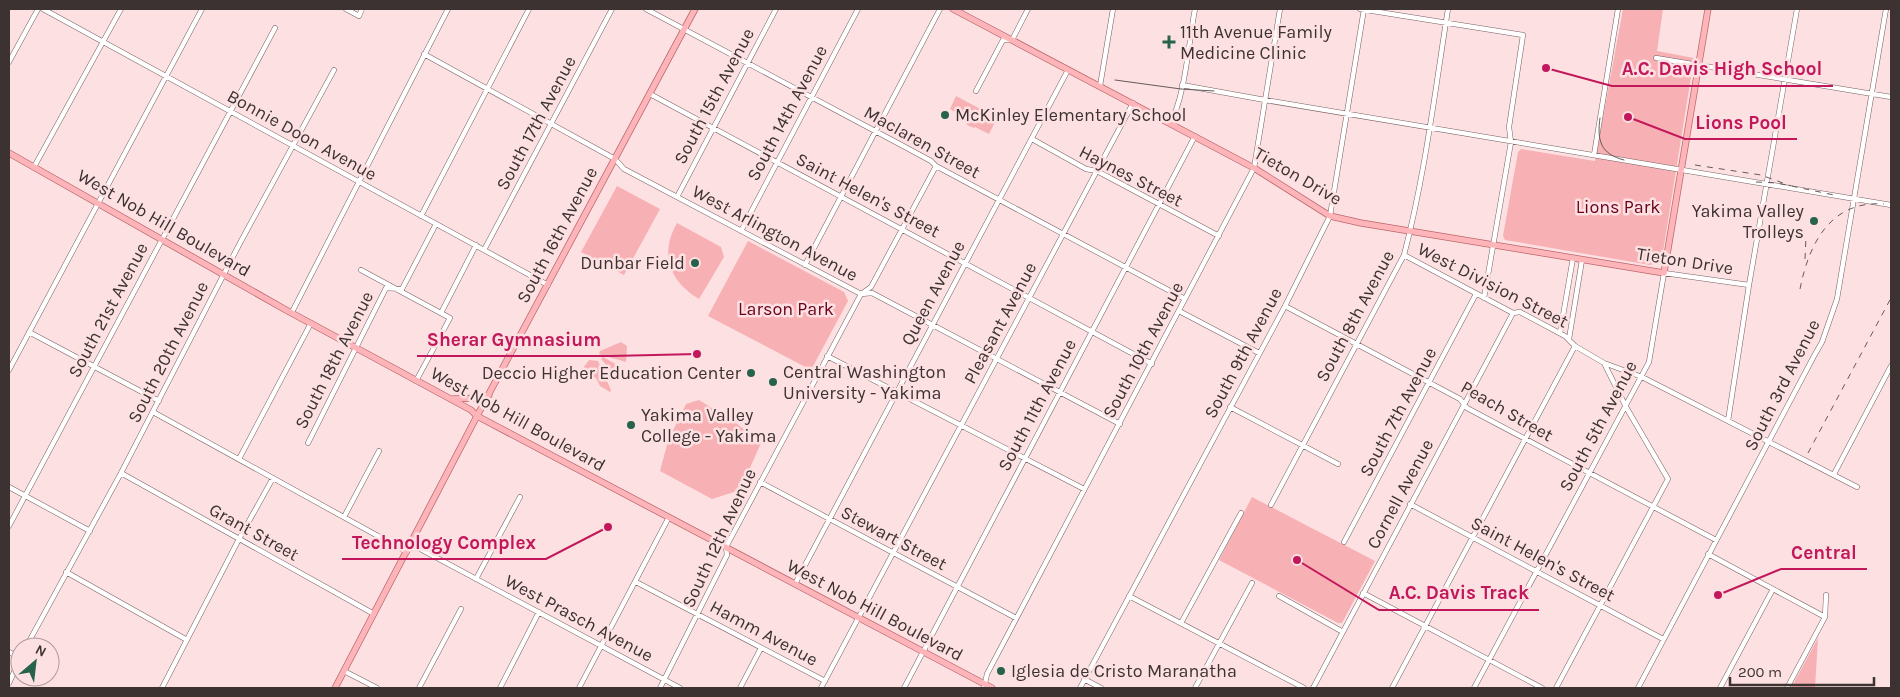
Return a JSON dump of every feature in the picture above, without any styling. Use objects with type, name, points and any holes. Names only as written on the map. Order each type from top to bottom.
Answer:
[{"type":"main road","name":"South 16th Avenue","points":[[335,688],[477,416],[695,9]]},
{"type":"main road","name":"Tieton Drive","points":[[953,9],[1254,168],[1330,216],[1664,273]]},
{"type":"main road","name":"South 5th Avenue","points":[[1664,273],[1708,9]]},
{"type":"main road","name":"West Nob Hill Boulevard","points":[[9,153],[452,400],[477,416],[987,687]]},
{"type":"main road","points":[[452,400],[478,398],[489,394]]},
{"type":"street","points":[[9,62],[38,9]]},
{"type":"street","name":"Bonnie Doon Avenue","points":[[43,9],[548,285]]},
{"type":"street","points":[[34,167],[120,9]]},
{"type":"street","points":[[9,370],[202,9]]},
{"type":"street","points":[[346,9],[359,16],[362,9]]},
{"type":"street","points":[[292,312],[448,9]]},
{"type":"street","points":[[421,216],[529,9]]},
{"type":"street","name":"South 17th Avenue","points":[[484,250],[612,9]]},
{"type":"street","name":"Maclaren Street","points":[[646,9],[1185,299]]},
{"type":"street","name":"South 15th Avenue","points":[[677,197],[776,9]]},
{"type":"street","name":"South 14th Avenue","points":[[741,231],[858,9]]},
{"type":"street","points":[[805,265],[940,9]]},
{"type":"street","points":[[976,91],[1003,40],[1012,40],[1028,9]]},
{"type":"street","points":[[1100,86],[1113,9]]},
{"type":"street","points":[[1170,123],[1175,114],[1182,84],[1194,9]]},
{"type":"street","name":"South 10th Avenue","points":[[987,687],[987,674],[1254,168],[1280,9]]},
{"type":"street","points":[[1362,9],[1523,35],[1509,127],[1511,142],[1484,298]]},
{"type":"street","name":"South 9th Avenue","points":[[1080,688],[1285,306],[1330,216],[1362,9]]},
{"type":"street","name":"South 8th Avenue","points":[[1271,505],[1404,255],[1429,128],[1448,9]]},
{"type":"street","points":[[1594,155],[1618,9]]},
{"type":"street","points":[[1728,421],[1749,285],[1797,9]]},
{"type":"street","name":"South 3rd Avenue","points":[[1638,688],[1822,342],[1830,322],[1837,298],[1886,9]]},
{"type":"street","name":"South 21st Avenue","points":[[9,526],[275,28]]},
{"type":"street","name":"West Arlington Avenue","points":[[424,54],[615,159],[624,169],[861,294],[872,293],[1120,424]]},
{"type":"street","points":[[1656,58],[1891,97]]},
{"type":"street","name":"South 20th Avenue","points":[[31,637],[121,473],[224,274],[334,70]]},
{"type":"street","name":"Queen Avenue","points":[[794,584],[1068,70]]},
{"type":"street","points":[[1182,84],[1346,114],[1891,205]]},
{"type":"street","name":"Saint Helen's Street","points":[[650,94],[1152,364]]},
{"type":"street","name":"Pleasant Avenue","points":[[821,688],[1133,103]]},
{"type":"street","name":"South 11th Avenue","points":[[904,688],[1195,136]]},
{"type":"street","name":"Haynes Street","points":[[1032,139],[1086,169],[1097,171],[1219,236]]},
{"type":"street","name":"South 12th Avenue","points":[[660,688],[727,555],[726,547],[760,482],[861,294],[871,287],[936,166]]},
{"type":"street","name":"South 18th Avenue","points":[[308,443],[357,348],[360,336],[386,288],[402,289],[436,224]]},
{"type":"street","points":[[441,313],[476,245]]},
{"type":"street","name":"West Division Street","points":[[1404,255],[1513,313],[1520,312],[1560,333],[1575,346],[1604,362],[1642,377],[1857,487]]},
{"type":"street","points":[[1560,333],[1573,258]]},
{"type":"street","points":[[1569,339],[1582,260]]},
{"type":"street","points":[[361,270],[394,290],[450,318],[416,381]]},
{"type":"street","name":"Tieton Drive","points":[[1664,273],[1749,285]]},
{"type":"street","name":"South 5th Avenue","points":[[1474,688],[1649,362],[1664,273]]},
{"type":"street","name":"South 7th Avenue","points":[[1344,542],[1476,294]]},
{"type":"street","name":"Peach Street","points":[[1285,306],[1460,399],[1467,408],[1716,540]]},
{"type":"street","points":[[1179,311],[1259,353]]},
{"type":"street","name":"Cornell Avenue","points":[[1313,688],[1513,313]]},
{"type":"street","points":[[239,459],[311,323]]},
{"type":"street","points":[[29,332],[159,401]]},
{"type":"street","points":[[1392,688],[1575,346]]},
{"type":"street","points":[[827,356],[1084,489]]},
{"type":"street","points":[[1556,688],[1668,479],[1626,407],[1604,362]]},
{"type":"street","points":[[1834,474],[1891,366]]},
{"type":"street","points":[[1230,406],[1338,464]]},
{"type":"street","points":[[153,412],[407,552]]},
{"type":"street","points":[[344,516],[380,451]]},
{"type":"street","name":"Grant Street","points":[[121,473],[374,614]]},
{"type":"street","points":[[162,688],[239,539],[274,478]]},
{"type":"street","name":"Stewart Street","points":[[760,482],[1016,618]]},
{"type":"street","points":[[9,487],[90,531]]},
{"type":"street","points":[[476,579],[520,497]]},
{"type":"street","name":"Saint Helen's Street","points":[[1410,504],[1663,639]]},
{"type":"street","points":[[1181,623],[1241,513]]},
{"type":"street","points":[[579,688],[669,518]]},
{"type":"street","name":"West Prasch Avenue","points":[[411,544],[680,688]]},
{"type":"street","points":[[1708,554],[1825,617]]},
{"type":"street","points":[[66,572],[187,640]]},
{"type":"street","name":"Hamm Avenue","points":[[636,582],[825,681]]},
{"type":"street","points":[[1195,688],[1252,583]]},
{"type":"street","points":[[1720,688],[1773,589]]},
{"type":"street","points":[[1363,593],[1542,688]]},
{"type":"street","points":[[1787,688],[1825,617],[1826,595]]},
{"type":"street","points":[[1129,596],[1304,688]]},
{"type":"street","points":[[1278,596],[1343,632]]},
{"type":"street","points":[[419,688],[461,609]]},
{"type":"street","points":[[500,688],[539,612]]},
{"type":"street","points":[[740,688],[761,648]]},
{"type":"street","points":[[344,671],[377,688]]},
{"type":"street","points":[[1084,679],[1101,688]]},
{"type":"green space","name":"Lions Park","points":[[1623,9],[1663,9],[1657,51],[1694,58],[1662,258],[1650,265],[1505,240],[1503,236],[1518,152],[1521,149],[1595,161]]},
{"type":"green space","points":[[956,96],[986,112],[984,116],[995,122],[989,134],[967,125],[965,118],[950,109]]},
{"type":"green space","points":[[617,186],[660,209],[624,275],[581,252]]},
{"type":"green space","name":"Dunbar Field","points":[[677,223],[721,247],[724,257],[699,299],[681,284],[670,266],[669,246]]},
{"type":"green space","name":"Larson Park","points":[[748,241],[844,292],[848,301],[811,370],[708,316]]},
{"type":"green space","points":[[621,342],[627,346],[626,362],[599,354],[600,351]]},
{"type":"green space","points":[[603,357],[621,367],[615,375],[601,359]]},
{"type":"green space","points":[[589,360],[598,361],[611,390],[610,392],[600,386],[596,378],[586,374],[583,368]]},
{"type":"green space","points":[[699,400],[736,423],[761,443],[745,479],[734,492],[712,499],[660,471],[668,441],[686,404]]},
{"type":"green space","points":[[1252,497],[1375,561],[1342,623],[1338,623],[1219,560]]},
{"type":"green space","points":[[1818,638],[1815,688],[1791,688]]},
{"type":"tram line","points":[[1115,80],[1181,89],[1214,91]]},
{"type":"tram line","points":[[1600,118],[1599,133],[1602,145],[1610,154],[1624,160]]},
{"type":"railway","points":[[1695,165],[1761,175],[1791,186]]},
{"type":"railway","points":[[1756,182],[1777,183],[1834,195]]},
{"type":"railway","points":[[1800,289],[1809,256],[1826,228],[1837,217],[1850,209],[1866,205],[1884,204]]},
{"type":"railway","points":[[1805,259],[1806,237]]},
{"type":"railway","points":[[1808,453],[1891,298]]},
{"type":"place","name":"11th Avenue Family Medicine Clinic","points":[[1169,42]]},
{"type":"place","name":"A.C. Davis High School","points":[[1546,68]]},
{"type":"place","name":"McKinley Elementary School","points":[[945,115]]},
{"type":"place","name":"Lions Pool","points":[[1628,117]]},
{"type":"place","name":"Yakima Valley Trolleys","points":[[1814,221]]},
{"type":"place","name":"Dunbar Field","points":[[695,263]]},
{"type":"place","name":"Sherar Gymnasium","points":[[697,354]]},
{"type":"place","name":"Deccio Higher Education Center","points":[[751,373]]},
{"type":"place","name":"Central Washington University - Yakima","points":[[773,382]]},
{"type":"place","name":"Yakima Valley College - Yakima","points":[[631,425]]},
{"type":"place","name":"Technology Complex","points":[[608,527]]},
{"type":"place","name":"A.C. Davis Track","points":[[1297,560]]},
{"type":"place","name":"Central","points":[[1718,595]]},
{"type":"place","name":"Iglesia de Cristo Maranatha","points":[[1001,671]]}]
